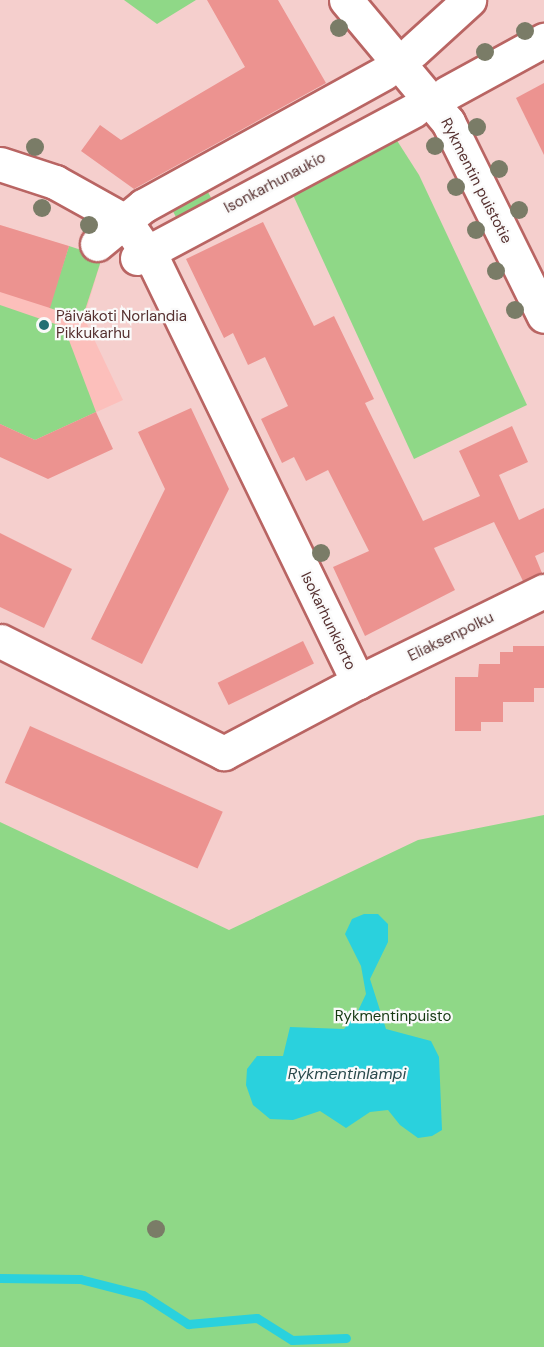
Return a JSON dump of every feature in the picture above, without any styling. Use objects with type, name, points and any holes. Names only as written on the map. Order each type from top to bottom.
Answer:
[{"type":"street","name":"Rykmentin puistotie","points":[[346,0],[448,122],[544,316]]},
{"type":"street","points":[[412,51],[469,0]]},
{"type":"street","points":[[447,93],[544,40]]},
{"type":"street","points":[[97,244],[143,206],[384,73]]},
{"type":"street","name":"Isonkarhunaukio","points":[[146,258],[414,110]]},
{"type":"street","points":[[0,164],[55,182],[125,221]]},
{"type":"street","name":"Isokarhunkierto","points":[[0,641],[224,753],[358,682],[146,258],[125,221]]},
{"type":"street","name":"Eliaksenpolku","points":[[358,682],[544,591]]},
{"type":"shaded area","name":"Päiväkoti Norlandia Pikkukarhu","points":[[0,225],[102,257],[84,318],[123,400],[35,440],[0,424]]},
{"type":"green space","points":[[124,0],[196,0],[157,24]]},
{"type":"green space","points":[[396,139],[419,175],[527,405],[414,459],[293,195]]},
{"type":"green space","points":[[201,179],[214,203],[178,222],[166,198]]},
{"type":"green space","points":[[69,246],[102,257],[82,319],[49,308]]},
{"type":"green space","points":[[0,305],[64,327],[96,412],[35,440],[0,424]]},
{"type":"green space","name":"Rykmentinpuisto","points":[[544,815],[544,1347],[0,1347],[0,822],[229,930],[418,840]]},
{"type":"water","name":"Rykmentinlampi","points":[[364,914],[378,914],[388,924],[388,942],[370,979],[386,1029],[431,1041],[439,1057],[442,1130],[432,1136],[418,1138],[400,1125],[388,1110],[370,1112],[346,1128],[320,1111],[293,1120],[270,1119],[253,1105],[246,1085],[247,1069],[257,1056],[283,1056],[290,1027],[344,1029],[357,1013],[366,994],[361,966],[345,934],[352,919]]},
{"type":"building","points":[[207,0],[278,0],[326,83],[134,189],[81,151],[100,125],[121,140],[245,67]]},
{"type":"building","points":[[544,83],[544,155],[516,98]]},
{"type":"building","points":[[263,222],[314,326],[334,316],[374,399],[365,403],[423,521],[480,496],[459,451],[512,426],[528,462],[499,475],[519,520],[544,508],[544,552],[535,556],[542,573],[523,581],[494,522],[434,548],[455,590],[365,636],[333,567],[369,551],[328,470],[306,481],[294,457],[282,463],[261,419],[288,406],[265,357],[248,365],[233,333],[224,338],[186,259]]},
{"type":"building","points":[[0,225],[69,246],[50,308],[0,292]]},
{"type":"building","points":[[191,408],[229,489],[142,664],[91,639],[165,489],[138,432]]},
{"type":"building","points":[[96,412],[113,449],[48,479],[0,457],[0,424],[35,440]]},
{"type":"building","points":[[0,533],[72,569],[44,628],[0,607]]},
{"type":"building","points":[[303,641],[314,663],[229,705],[218,683]]},
{"type":"building","points":[[513,646],[544,646],[544,688],[534,688],[534,702],[503,702],[503,722],[481,722],[481,731],[455,731],[455,677],[478,677],[479,664],[500,664],[500,652],[513,652]]},
{"type":"building","points":[[30,726],[223,812],[198,868],[5,783]]},
{"type":"waterway","points":[[0,1278],[80,1279],[143,1295],[188,1324],[257,1318],[292,1340],[346,1338]]},
{"type":"place","name":"Päiväkoti Norlandia Pikkukarhu","points":[[44,325]]}]
